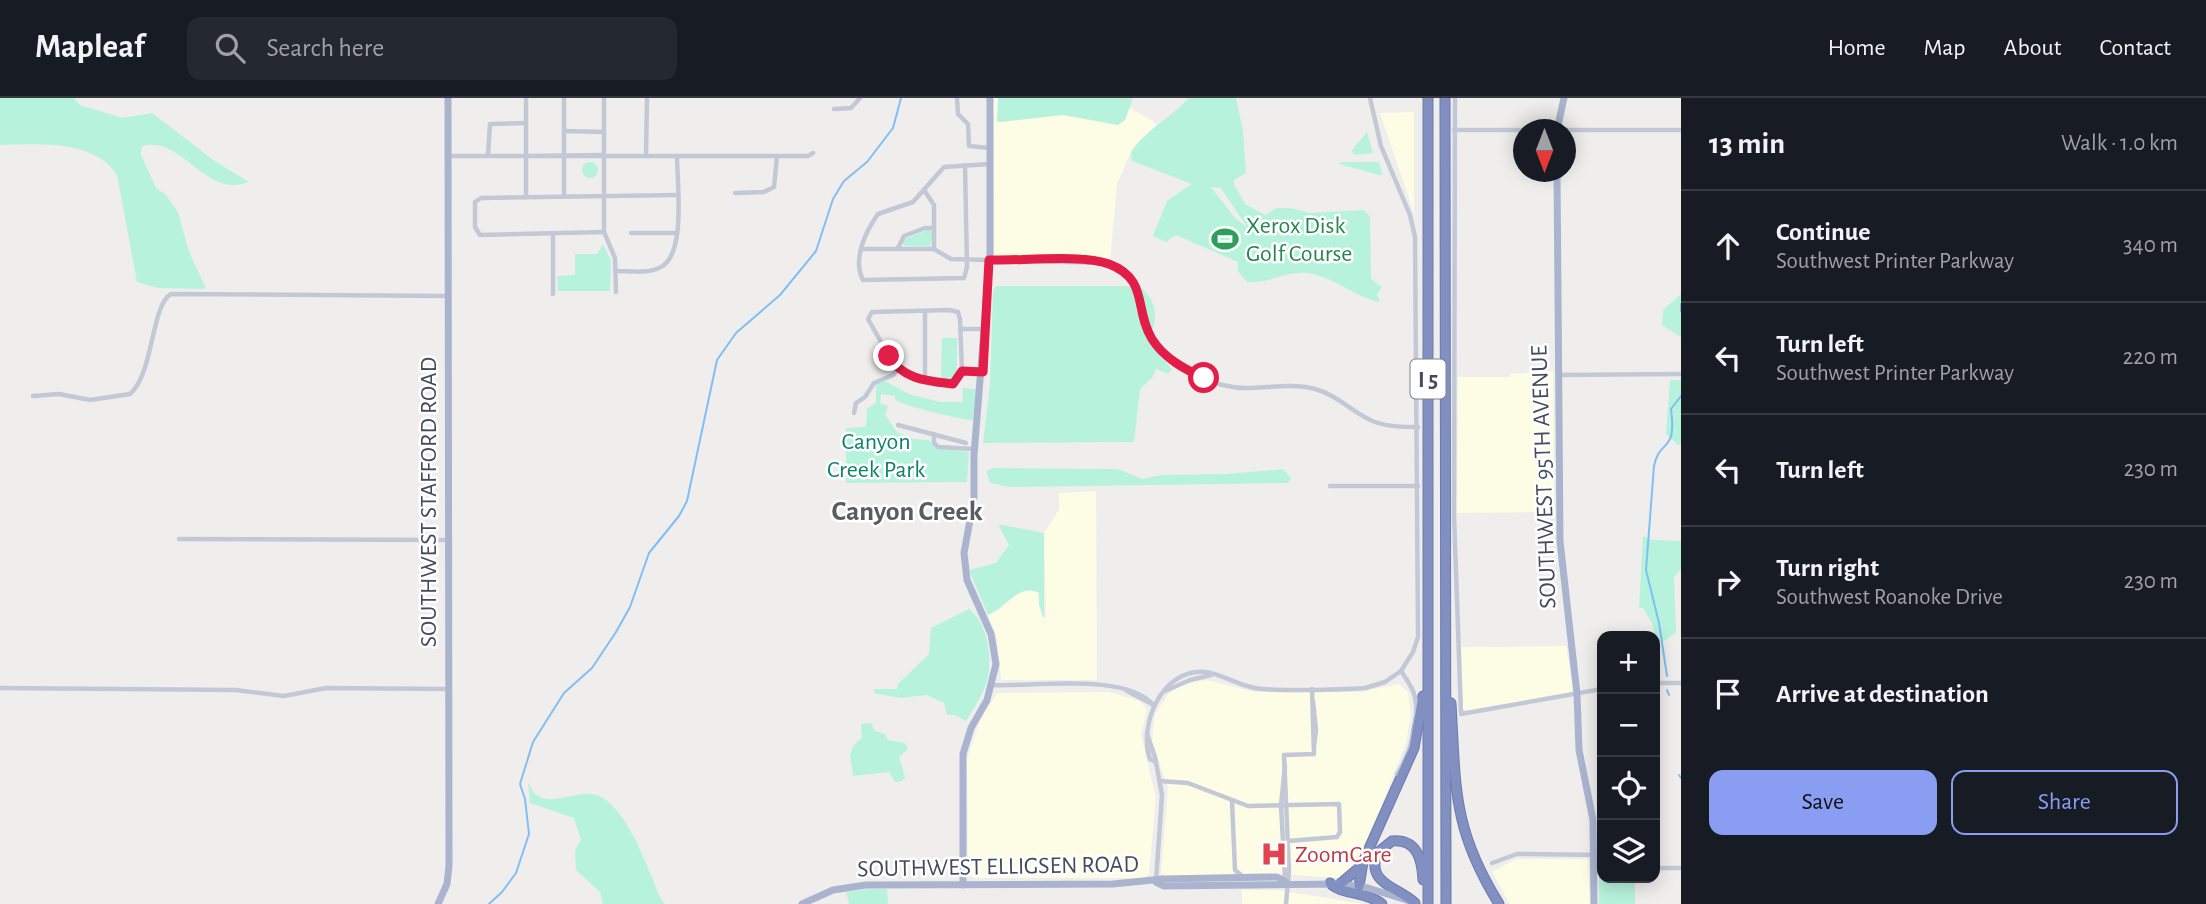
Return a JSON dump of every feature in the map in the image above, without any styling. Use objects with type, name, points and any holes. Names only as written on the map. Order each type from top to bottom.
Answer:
[{"type":"highway","name":"I 5","points":[[1426,904],[1428,98]]},
{"type":"highway","name":"I 5","points":[[1445,98],[1446,904]]},
{"type":"highway","name":"I 5","points":[[1446,628],[1457,806],[1468,847],[1499,904]]},
{"type":"highway","name":"I 5","points":[[1340,884],[1357,872],[1363,862],[1414,748],[1428,660]]},
{"type":"highway","name":"I 5","points":[[1416,904],[1385,884],[1376,873],[1375,857],[1388,842],[1406,842],[1419,855],[1426,904]]},
{"type":"highway","name":"I 5","points":[[1359,886],[1363,862]]},
{"type":"highway","points":[[1330,883],[1335,889],[1363,893],[1382,904]]},
{"type":"main road","name":"SOUTHWEST STAFFORD ROAD","points":[[438,904],[447,884],[449,866],[448,98]]},
{"type":"main road","points":[[963,885],[963,754],[971,728],[992,685],[994,643],[969,588],[964,562],[965,541],[974,498],[975,449],[983,372],[989,260],[989,98]]},
{"type":"main road","points":[[1558,119],[1564,98]]},
{"type":"main road","name":"SOUTHWEST 95TH AVENUE","points":[[1557,182],[1561,561],[1577,694],[1579,750],[1597,848]]},
{"type":"main road","name":"SOUTHWEST 95TH AVENUE","points":[[1594,904],[1597,867]]},
{"type":"main road","name":"SOUTHWEST ELLIGSEN ROAD","points":[[802,904],[818,895],[856,886],[1156,882],[1163,879],[1263,877],[1277,877],[1286,882]]},
{"type":"main road","name":"SOUTHWEST ELLIGSEN ROAD","points":[[1156,882],[1164,886],[1330,883],[1359,886],[1416,904]]},
{"type":"street","points":[[526,98],[526,197]]},
{"type":"street","points":[[564,98],[564,195]]},
{"type":"street","points":[[604,98],[604,232],[615,258],[616,292]]},
{"type":"street","points":[[646,156],[647,98]]},
{"type":"street","points":[[834,109],[850,108],[860,98]]},
{"type":"street","points":[[957,98],[958,114],[968,124],[969,146],[990,148]]},
{"type":"street","points":[[1156,882],[1160,781],[1146,747],[1154,706],[1171,684],[1185,676],[1202,672],[1256,688],[1372,687],[1401,671],[1413,652],[1418,637],[1415,230],[1381,146],[1370,98]]},
{"type":"street","points":[[1455,98],[1455,613],[1461,714],[1597,690]]},
{"type":"street","points":[[488,156],[488,121],[526,123]]},
{"type":"street","points":[[1454,130],[1513,130]]},
{"type":"street","points":[[1576,130],[1681,130]]},
{"type":"street","points":[[564,131],[604,131]]},
{"type":"street","points":[[448,156],[777,156],[813,153]]},
{"type":"street","points":[[615,271],[647,271],[665,265],[675,251],[677,156]]},
{"type":"street","points":[[734,193],[761,193],[774,187],[777,156]]},
{"type":"street","points":[[965,165],[967,260],[966,274],[961,280],[869,282],[860,277],[861,249],[878,214],[908,205],[941,168],[965,165],[990,164]]},
{"type":"street","points":[[924,190],[934,202],[934,249]]},
{"type":"street","points":[[604,232],[477,233],[477,200],[564,195],[677,195]]},
{"type":"street","points":[[898,248],[904,236],[925,228],[934,228]]},
{"type":"street","points":[[553,233],[553,294]]},
{"type":"street","points":[[631,233],[677,233]]},
{"type":"street","points":[[861,249],[934,249],[948,258],[967,260],[1091,261],[1110,264],[1137,286],[1145,324],[1157,346],[1190,371],[1231,387],[1311,388],[1338,398],[1373,421],[1418,427]]},
{"type":"street","points":[[33,396],[59,394],[90,400],[130,394],[142,380],[162,306],[172,294],[448,296]]},
{"type":"street","points":[[925,311],[925,380]]},
{"type":"street","points":[[925,311],[958,312],[962,371],[953,384],[925,380],[899,368],[868,315],[872,312],[925,311]]},
{"type":"street","points":[[960,329],[984,329]]},
{"type":"street","points":[[854,413],[856,403],[865,397],[872,385],[893,375],[899,368]]},
{"type":"street","points":[[962,371],[983,372]]},
{"type":"street","points":[[1558,375],[1681,374]]},
{"type":"street","points":[[898,425],[966,443]]},
{"type":"street","points":[[934,434],[934,443],[938,447],[975,449]]},
{"type":"street","points":[[1330,486],[1418,486]]},
{"type":"street","points":[[179,539],[448,540]]},
{"type":"street","points":[[1397,774],[1409,744],[1415,707],[1413,691],[1401,671]]},
{"type":"street","points":[[1660,683],[1681,683]]},
{"type":"street","points":[[992,685],[1097,685],[1145,696],[1154,706]]},
{"type":"street","points":[[0,688],[242,691],[280,696],[326,688],[447,689]]},
{"type":"street","points":[[1286,882],[1283,872],[1284,755],[1314,754],[1312,689]]},
{"type":"street","points":[[1160,781],[1188,783],[1248,806],[1339,804],[1340,832],[1337,837],[1288,841]]},
{"type":"street","points":[[1232,801],[1237,874],[1263,877]]},
{"type":"street","points":[[1284,805],[1288,841],[1286,904]]},
{"type":"street","points":[[1492,863],[1517,854],[1597,855]]},
{"type":"street","points":[[1660,868],[1681,868]]},
{"type":"shaded area","points":[[993,98],[1104,98],[1120,102],[1157,124],[1131,152],[1117,184],[1110,262],[1090,258],[994,257]]},
{"type":"shaded area","points":[[1414,112],[1414,213],[1380,113]]},
{"type":"shaded area","points":[[1553,371],[1554,512],[1457,513],[1458,377],[1510,377],[1510,374]]},
{"type":"shaded area","points":[[1096,491],[1097,680],[1001,680],[997,637],[988,615],[999,610],[1020,591],[1030,589],[1039,593],[1042,617],[1046,617],[1044,533],[1059,510],[1059,493]]},
{"type":"shaded area","points":[[1566,646],[1573,689],[1570,693],[1466,711],[1463,709],[1461,647]]},
{"type":"shaded area","points":[[1207,680],[1255,692],[1361,692],[1399,684],[1408,692],[1411,713],[1406,743],[1358,865],[1342,878],[1259,873],[1166,876],[1161,873],[1168,788],[1152,742],[1155,714],[1169,693],[1183,684]]},
{"type":"shaded area","points":[[1109,692],[1140,701],[1147,710],[1141,735],[1156,798],[1149,874],[1144,878],[973,878],[968,873],[967,759],[979,723],[997,693]]},
{"type":"shaded area","points":[[1516,859],[1588,859],[1590,904],[1510,904],[1492,872]]},
{"type":"shaded area","points":[[1242,890],[1276,890],[1365,904],[1242,904]]},
{"type":"green space","points":[[0,98],[74,98],[80,105],[122,118],[152,113],[216,162],[249,182],[233,185],[219,182],[170,149],[157,145],[142,146],[141,155],[156,188],[166,195],[178,212],[188,249],[206,289],[157,288],[137,282],[117,175],[107,163],[80,149],[48,145],[0,145]]},
{"type":"green space","points":[[998,98],[1133,98],[1125,120],[1118,125],[1063,115],[1001,122],[997,121]]},
{"type":"green space","points":[[1189,98],[1236,98],[1243,131],[1246,173],[1234,180],[1234,184],[1245,204],[1265,215],[1277,208],[1291,208],[1310,213],[1363,210],[1370,216],[1371,279],[1382,287],[1377,294],[1380,302],[1326,278],[1307,273],[1247,282],[1238,271],[1238,262],[1176,235],[1166,242],[1153,236],[1167,201],[1192,184],[1132,161],[1131,152],[1143,137]],"holes":[[[1211,187],[1221,188],[1247,227],[1235,218]]]},
{"type":"green space","points":[[1367,132],[1373,153],[1354,155],[1352,150]]},
{"type":"green space","points":[[590,162],[598,170],[590,178],[582,170]]},
{"type":"green space","points":[[1379,162],[1383,176],[1339,164]]},
{"type":"green space","points":[[930,229],[933,236],[930,246],[904,246],[902,240]]},
{"type":"green space","points":[[603,244],[611,261],[610,291],[558,291],[557,276],[575,275],[575,254],[597,254]]},
{"type":"green space","points":[[996,286],[1141,287],[1154,308],[1151,345],[1172,369],[1168,374],[1156,369],[1152,378],[1140,389],[1134,442],[983,443],[990,385],[993,291]]},
{"type":"green space","points":[[1681,294],[1681,337],[1662,325],[1663,310]]},
{"type":"green space","points":[[942,338],[957,338],[957,380],[941,380]]},
{"type":"green space","points":[[1670,380],[1681,380],[1681,444],[1678,445],[1666,434]]},
{"type":"green space","name":"Canyon Creek Park","points":[[885,381],[909,394],[940,402],[962,402],[963,388],[976,389],[973,420],[909,405],[895,400],[895,396],[881,394],[880,403],[888,406],[885,415],[897,432],[913,439],[929,440],[936,448],[969,452],[967,482],[846,483],[846,428],[866,427],[867,409],[876,403],[876,384]]},
{"type":"green space","points":[[993,468],[1118,469],[1142,479],[1162,475],[1227,474],[1283,469],[1291,478],[1288,483],[1009,487],[990,483],[986,471]]},
{"type":"green space","points":[[998,524],[1044,533],[1044,619],[1039,605],[1039,593],[1032,591],[1019,593],[988,615],[969,570],[996,563],[1009,545]]},
{"type":"green space","points":[[1643,536],[1653,540],[1681,541],[1681,569],[1674,577],[1676,633],[1660,641],[1660,631],[1654,631],[1643,608],[1639,608]]},
{"type":"green space","points":[[969,609],[985,632],[989,672],[978,702],[966,721],[955,715],[947,715],[944,703],[927,695],[900,698],[874,693],[874,689],[897,689],[897,685],[929,654],[931,628]]},
{"type":"green space","points":[[871,723],[875,731],[885,734],[888,740],[905,743],[908,749],[899,757],[905,777],[902,781],[895,782],[889,772],[853,776],[850,756],[853,746],[862,738],[861,724]]},
{"type":"green space","points":[[528,781],[534,792],[542,798],[594,794],[611,805],[632,833],[665,904],[603,904],[600,892],[576,870],[575,850],[581,840],[574,818],[530,803]]},
{"type":"green space","points":[[1599,883],[1635,883],[1635,904],[1599,904]]},
{"type":"green space","points":[[887,889],[888,904],[849,904],[846,892]]},
{"type":"waterway","points":[[489,904],[516,873],[529,834],[525,799],[520,784],[533,742],[564,693],[592,668],[616,632],[630,607],[649,553],[679,516],[687,501],[717,360],[736,333],[780,295],[816,251],[833,199],[844,181],[867,162],[893,128],[901,98]]},
{"type":"waterway","points":[[1681,304],[1681,311]]},
{"type":"waterway","points":[[1667,676],[1659,623],[1646,570],[1654,466],[1660,451],[1670,440],[1671,409],[1681,396]]},
{"type":"waterway","points":[[1667,690],[1669,695]]},
{"type":"place","name":"Xerox Disk Golf Course","points":[[1225,239]]},
{"type":"place","name":"ZoomCare","points":[[1274,854]]},
{"type":"district","name":"Canyon Creek","points":[[907,510]]},
{"type":"route","points":[[889,356],[908,374],[925,380],[953,384],[958,381],[962,371],[983,372],[989,260],[1099,261],[1118,268],[1135,283],[1143,317],[1157,346],[1175,363],[1204,378]]}]
